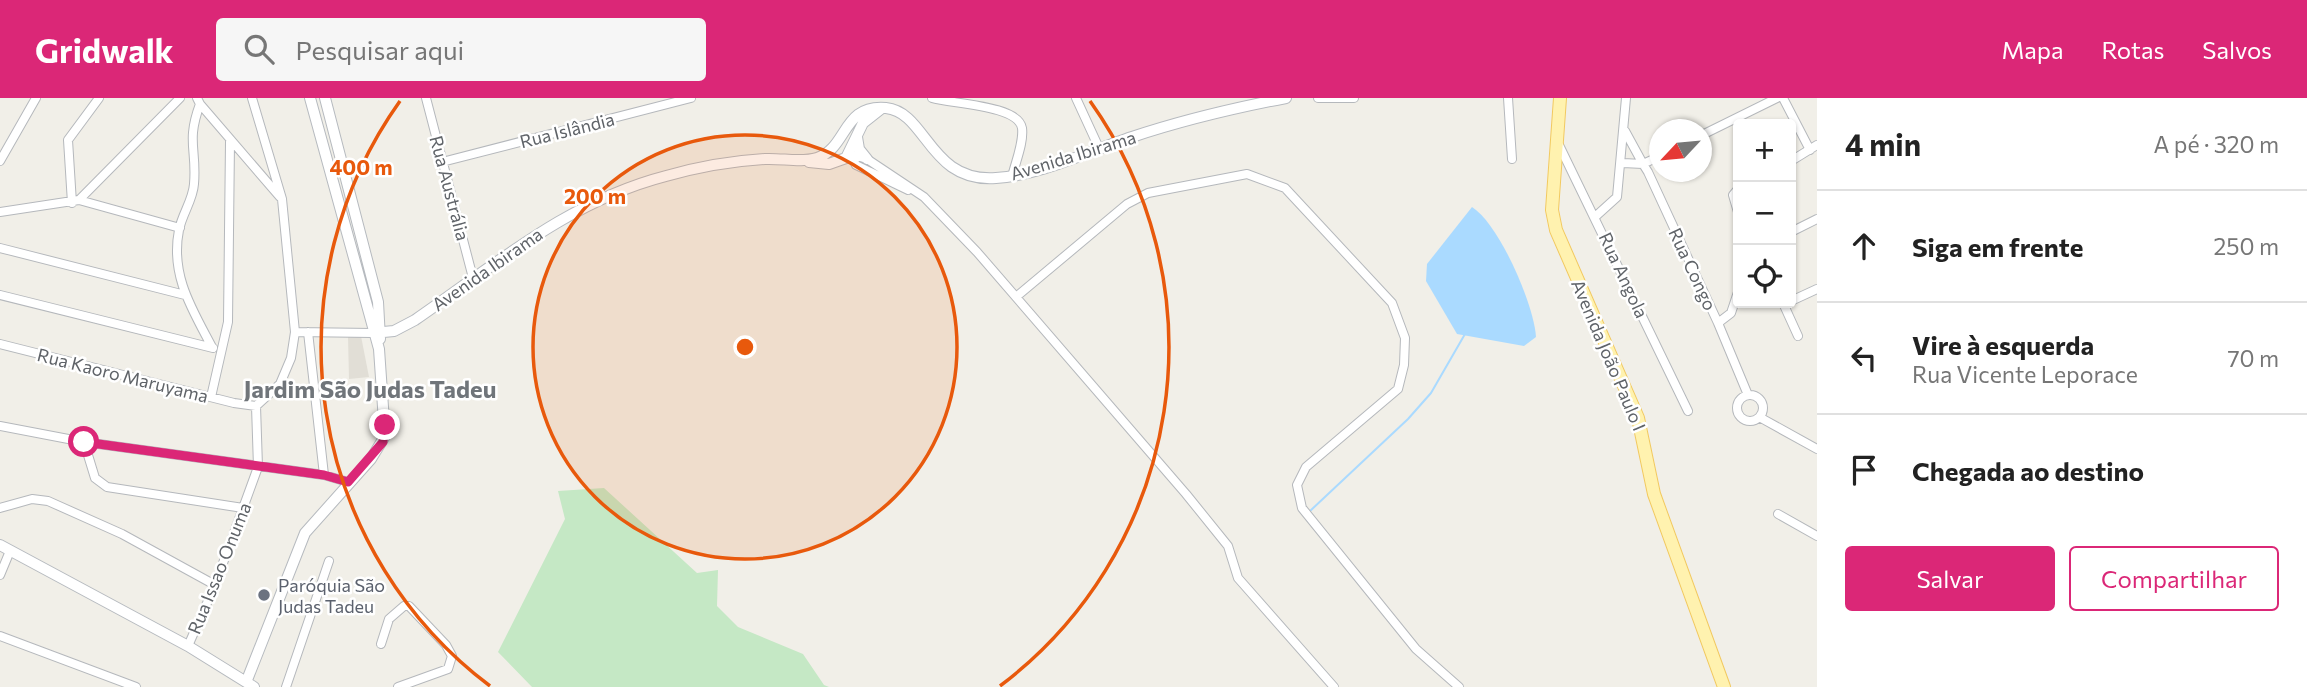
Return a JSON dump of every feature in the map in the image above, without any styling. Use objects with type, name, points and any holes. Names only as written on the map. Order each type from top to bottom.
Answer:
[{"type":"main road","points":[[5,548],[188,646],[250,684],[305,533],[371,459],[385,436],[377,333],[310,98]]},
{"type":"main road","points":[[325,98],[378,302],[377,333]]},
{"type":"main road","name":"Avenida Ibirama","points":[[882,108],[903,114],[936,155],[951,167],[980,178],[1012,177],[1205,114],[1286,98]]},
{"type":"main road","name":"Avenida João Paulo I","points":[[1560,98],[1552,210],[1556,230],[1635,410],[1654,494],[1724,687]]},
{"type":"main road","points":[[825,155],[857,115],[872,108],[882,108]]},
{"type":"main road","points":[[850,154],[863,123],[882,108]]},
{"type":"main road","points":[[842,134],[850,154]]},
{"type":"main road","points":[[857,137],[859,149],[867,159]]},
{"type":"main road","name":"Avenida Ibirama","points":[[377,333],[394,331],[415,320],[549,225],[625,188],[737,161],[803,160],[829,164],[841,161],[850,154]]},
{"type":"main road","name":"Avenida Ibirama","points":[[803,160],[825,155],[850,154]]},
{"type":"street","points":[[0,161],[36,98]]},
{"type":"street","points":[[75,202],[68,140],[99,98]]},
{"type":"street","points":[[75,202],[180,98]]},
{"type":"street","points":[[252,98],[282,199],[295,332],[285,375],[272,392],[256,406]]},
{"type":"street","name":"Rua Austrália","points":[[426,98],[473,278]]},
{"type":"street","name":"Rua Islândia","points":[[442,162],[691,98]]},
{"type":"street","points":[[932,98],[1001,111],[1016,118],[1022,128],[1012,177]]},
{"type":"street","points":[[1076,98],[1099,148]]},
{"type":"street","points":[[1318,98],[1354,98]]},
{"type":"street","points":[[1508,98],[1512,159]]},
{"type":"street","points":[[1595,216],[1615,202],[1622,163],[1626,98]]},
{"type":"street","points":[[1712,130],[1777,98]]},
{"type":"street","points":[[1783,98],[1814,147],[1796,158]]},
{"type":"street","points":[[198,101],[230,142],[282,199]]},
{"type":"street","points":[[198,101],[191,136],[194,183],[180,228],[176,254],[185,295],[212,348]]},
{"type":"street","name":"Rua Congo","points":[[1625,131],[1718,323],[1748,395]]},
{"type":"street","name":"Rua Angola","points":[[1556,141],[1688,411]]},
{"type":"street","points":[[211,397],[228,322],[230,142]]},
{"type":"street","points":[[850,154],[867,159],[924,197],[1016,297],[1186,494],[1228,546],[1238,578],[1334,687]]},
{"type":"street","points":[[850,154],[852,161],[861,168],[924,197]]},
{"type":"street","points":[[1622,163],[1643,164],[1649,161]]},
{"type":"street","points":[[1016,297],[1127,204],[1148,193],[1247,174],[1263,177],[1298,198],[1392,303],[1405,338],[1404,365],[1398,389],[1306,467],[1297,485],[1302,508],[1416,649],[1459,687]]},
{"type":"street","points":[[0,212],[75,202],[180,228]]},
{"type":"street","points":[[1796,230],[1817,219]]},
{"type":"street","points":[[0,248],[185,295]]},
{"type":"street","points":[[1796,298],[1817,289]]},
{"type":"street","points":[[0,295],[223,350]]},
{"type":"street","points":[[1718,323],[1731,313],[1733,307]]},
{"type":"street","points":[[1788,308],[1798,336]]},
{"type":"street","points":[[295,332],[377,333]]},
{"type":"street","points":[[308,332],[324,475]]},
{"type":"street","name":"Rua Kaoro Maruyama","points":[[0,344],[256,406]]},
{"type":"street","points":[[1748,395],[1759,398],[1762,404],[1761,418],[1752,422],[1740,415],[1738,403],[1748,395]]},
{"type":"street","name":"Rua Issao Onuma","points":[[188,646],[215,586],[258,467],[256,406]]},
{"type":"street","points":[[1761,418],[1817,449]]},
{"type":"street","points":[[0,426],[84,442],[324,475],[348,482]]},
{"type":"street","points":[[84,442],[95,478],[107,487],[243,508]]},
{"type":"street","points":[[0,508],[32,499],[48,501],[122,534],[215,586]]},
{"type":"street","points":[[1778,514],[1817,536]]},
{"type":"street","points":[[0,575],[5,548]]},
{"type":"street","points":[[286,687],[329,561]]},
{"type":"street","points":[[381,644],[389,619],[404,606],[409,606],[446,645],[452,656],[448,668],[398,687]]},
{"type":"street","points":[[0,636],[136,687]]},
{"type":"shaded area","points":[[361,336],[369,377],[349,379],[348,337]]},
{"type":"green space","points":[[604,488],[697,573],[718,570],[717,606],[738,627],[803,654],[824,685],[829,687],[532,687],[498,652],[565,519],[558,491]]},
{"type":"water","points":[[1472,207],[1494,230],[1522,287],[1536,337],[1524,346],[1457,334],[1426,281],[1427,264]]},
{"type":"waterway","points":[[1310,511],[1408,419],[1431,393],[1465,334]]},
{"type":"place","name":"Paróquia São Judas Tadeu","points":[[264,595]]},
{"type":"district","name":"Jardim São Judas Tadeu","points":[[370,388]]},
{"type":"route","points":[[84,442],[324,475],[348,482],[371,459],[383,442],[385,425]]}]
